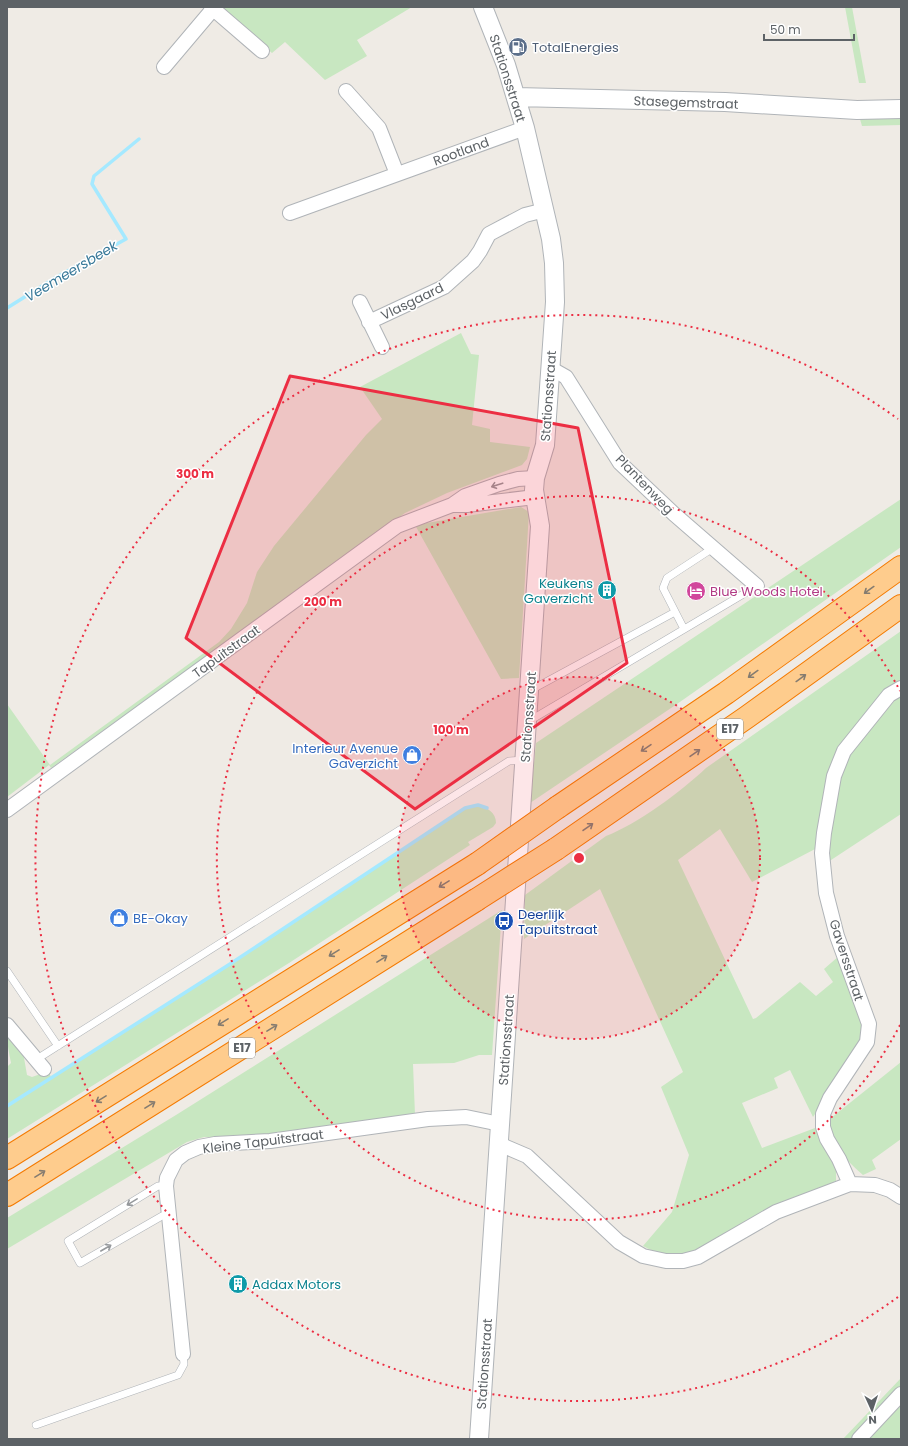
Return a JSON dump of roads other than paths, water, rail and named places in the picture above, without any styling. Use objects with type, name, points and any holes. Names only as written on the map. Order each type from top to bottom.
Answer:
[{"type":"highway","name":"E17","points":[[7,1158],[477,864],[726,693],[901,567]]},
{"type":"highway","name":"E17","points":[[7,1195],[556,849],[747,717],[901,606]]},
{"type":"street","name":"Stationsstraat","points":[[479,1439],[540,526],[535,497],[535,478],[543,456],[545,445],[555,284],[551,239],[545,210],[516,97],[504,59],[483,7]]},
{"type":"street","points":[[164,67],[212,8],[262,52]]},
{"type":"street","points":[[346,91],[379,128],[397,174]]},
{"type":"street","name":"Stasegemstraat","points":[[516,97],[725,102],[857,110],[901,109]]},
{"type":"street","name":"Rootland","points":[[290,213],[524,128]]},
{"type":"street","name":"Vlasgaard","points":[[370,322],[444,287],[473,261],[480,251],[488,234],[525,215],[545,210]]},
{"type":"street","name":"Vlasgaard","points":[[360,302],[382,348]]},
{"type":"street","name":"Plantenweg","points":[[550,368],[566,378],[620,463],[674,514],[757,586]]},
{"type":"street","name":"Tapuitstraat","points":[[7,810],[397,526],[452,505],[465,496],[499,484],[518,479],[535,478]]},
{"type":"street","name":"Tapuitstraat","points":[[452,505],[467,505],[535,497]]},
{"type":"street","name":"Gaversstraat","points":[[850,1184],[839,1159],[827,1139],[823,1127],[823,1114],[830,1098],[867,1042],[869,1024],[837,936],[826,893],[822,853],[824,833],[834,776],[844,751],[889,695],[901,688]]},
{"type":"street","points":[[7,1025],[40,1064]]},
{"type":"street","name":"Kleine Tapuitstraat","points":[[183,1354],[166,1186],[167,1178],[176,1160],[185,1153],[199,1147],[215,1144],[270,1141],[428,1119],[466,1117],[500,1124]]},
{"type":"street","points":[[499,1144],[527,1156],[619,1242],[643,1256],[666,1261],[683,1261],[698,1257],[776,1212],[850,1184],[875,1185],[890,1190],[901,1197]]},
{"type":"street","points":[[859,1439],[901,1394]]},
{"type":"lane","points":[[684,629],[663,588],[667,578],[713,548]]},
{"type":"lane","points":[[527,722],[757,586]]},
{"type":"lane","points":[[529,692],[675,612]]},
{"type":"lane","points":[[40,1064],[58,1046],[509,761],[525,760]]},
{"type":"lane","points":[[7,971],[58,1046]]},
{"type":"lane","points":[[166,1186],[158,1186],[68,1241],[80,1263],[162,1216],[169,1215]]},
{"type":"lane","points":[[36,1425],[178,1376],[184,1364],[183,1354]]},
{"type":"waterway","name":"Veemeersbeek","points":[[7,308],[55,278],[126,239],[92,184],[94,176],[139,139]]},
{"type":"waterway","points":[[7,1106],[230,964],[465,808],[478,805],[487,808]]},
{"type":"place","name":"TotalEnergies","points":[[518,47]]},
{"type":"place","name":"Keukens Gaverzicht","points":[[607,590]]},
{"type":"place","name":"Blue Woods Hotel","points":[[696,591]]},
{"type":"place","name":"Interieur Avenue Gaverzicht","points":[[412,755]]},
{"type":"place","name":"BE-Okay","points":[[119,918]]},
{"type":"place","name":"Deerlijk Tapuitstraat","points":[[504,921]]},
{"type":"place","name":"Addax Motors","points":[[238,1284]]}]
